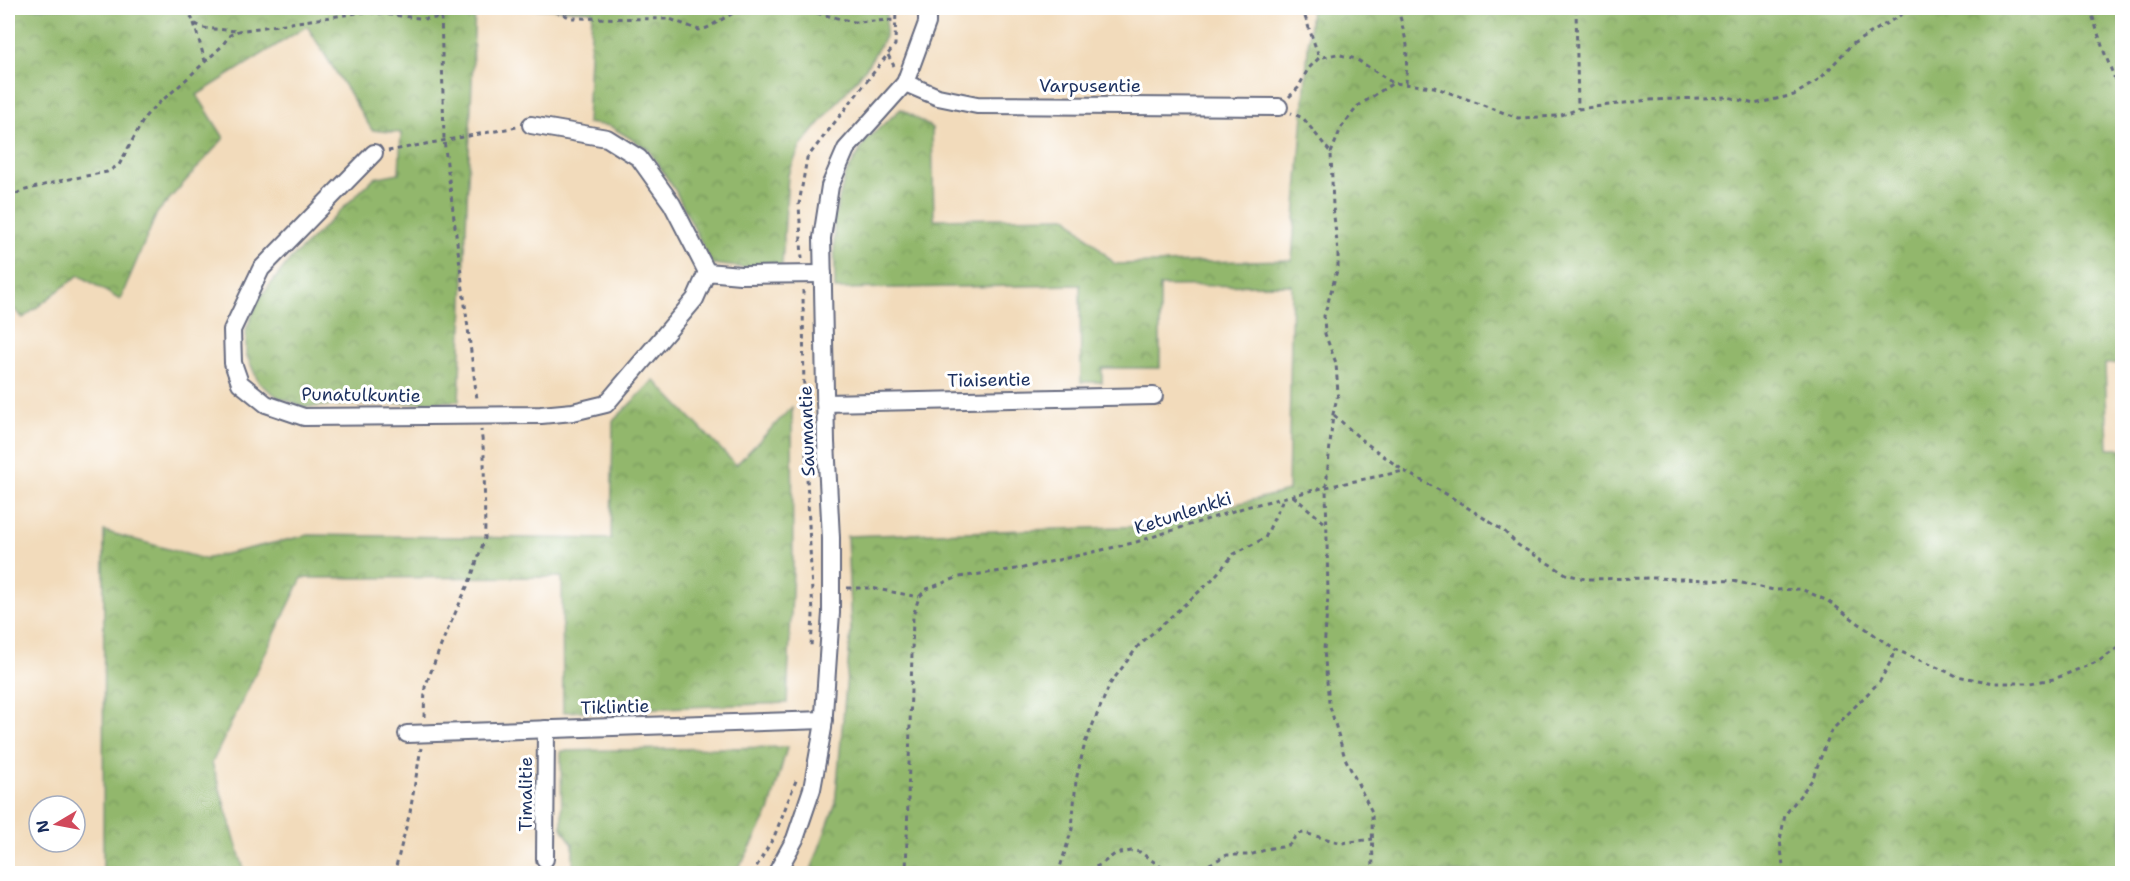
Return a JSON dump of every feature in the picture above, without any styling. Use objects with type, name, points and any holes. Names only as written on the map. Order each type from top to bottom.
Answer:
[{"type":"street","name":"Saumantie","points":[[776,873],[795,839],[813,789],[824,720],[831,588],[831,538],[825,403],[822,238],[830,186],[846,149],[905,82],[927,23],[927,8]]},
{"type":"street","name":"Varpusentie","points":[[905,82],[938,97],[977,105],[1279,107]]},
{"type":"street","points":[[531,124],[607,138],[639,158],[672,204],[707,272],[740,275],[823,274]]},
{"type":"street","name":"Punatulkuntie","points":[[375,153],[261,269],[232,330],[233,363],[240,383],[267,404],[304,417],[562,413],[606,404],[695,299],[707,272]]},
{"type":"street","name":"Tiaisentie","points":[[825,403],[1154,396]]},
{"type":"street","name":"Tiklintie","points":[[416,734],[824,720]]},
{"type":"street","name":"Timalitie","points":[[545,859],[546,729]]},
{"type":"path","points":[[187,8],[194,23],[205,61]]},
{"type":"path","points":[[396,16],[398,8]]},
{"type":"path","points":[[394,873],[410,812],[416,734],[425,687],[471,578],[485,538],[484,455],[463,280],[448,187],[444,140],[441,8]]},
{"type":"path","points":[[194,23],[213,30],[238,31],[364,12],[429,19],[487,10],[514,12],[547,8],[572,18],[670,19],[699,30],[733,13],[784,8],[804,10],[854,22],[896,20]]},
{"type":"path","points":[[1302,8],[1319,58]]},
{"type":"path","points":[[1398,8],[1407,45],[1406,86]]},
{"type":"path","points":[[1576,8],[1578,109]]},
{"type":"path","points":[[1331,153],[1303,118],[1279,107],[1298,88],[1308,69],[1319,58],[1338,54],[1356,59],[1393,83],[1434,87],[1518,118],[1559,116],[1578,109],[1648,100],[1728,97],[1754,104],[1794,95],[1821,78],[1851,45],[1912,8]]},
{"type":"path","points":[[2090,8],[2122,97]]},
{"type":"path","points":[[8,198],[21,191],[59,181],[107,172],[119,165],[145,117],[221,47],[230,35],[238,31]]},
{"type":"path","points":[[1373,873],[1372,812],[1345,758],[1329,703],[1324,650],[1328,596],[1326,487],[1333,414],[1338,394],[1336,363],[1325,334],[1324,316],[1338,259],[1331,153],[1341,128],[1358,106],[1393,83]]},
{"type":"path","points":[[375,153],[531,124]]},
{"type":"path","points":[[804,408],[813,616],[811,651]]},
{"type":"path","points":[[1333,414],[1363,441],[1404,471],[1448,495],[1504,531],[1518,545],[1566,574],[1585,579],[1655,578],[1733,581],[1774,590],[1801,590],[1828,601],[1894,649],[1957,676],[1994,683],[2031,683],[2054,679],[2090,664],[2122,645]]},
{"type":"path","name":"Ketunlenkki","points":[[919,597],[927,589],[959,577],[1023,568],[1133,543],[1246,507],[1404,471]]},
{"type":"path","points":[[1293,496],[1326,524]]},
{"type":"path","points":[[1058,873],[1072,829],[1076,780],[1085,743],[1110,684],[1139,645],[1210,582],[1234,554],[1265,538],[1284,498]]},
{"type":"path","points":[[831,588],[871,588],[919,597],[914,616],[906,873]]},
{"type":"path","points":[[1784,873],[1780,840],[1785,815],[1812,780],[1831,731],[1881,681],[1892,659],[1894,649]]},
{"type":"path","points":[[752,873],[774,837],[798,775]]},
{"type":"path","points":[[1184,873],[1204,867],[1227,855],[1250,855],[1261,850],[1282,847],[1290,844],[1297,834],[1304,833],[1342,843],[1373,839]]},
{"type":"path","points":[[1079,873],[1100,865],[1115,854],[1131,851],[1140,852],[1171,873]]},
{"type":"green space","points":[[8,8],[475,8],[459,401],[305,407],[278,397],[259,383],[246,354],[246,330],[259,299],[288,262],[374,178],[399,173],[401,133],[372,130],[307,26],[197,95],[224,138],[157,213],[120,300],[79,275],[23,318],[8,303]]},
{"type":"green space","points":[[522,8],[887,8],[885,37],[866,68],[800,147],[788,175],[782,265],[748,268],[712,264],[675,190],[648,149],[610,126],[587,123],[592,11]]},
{"type":"green space","points":[[1311,8],[2122,8],[2122,111],[2119,112],[2122,120],[2122,363],[2105,364],[2108,449],[2122,449],[2122,873],[810,873],[835,805],[851,631],[847,536],[1150,526],[1288,491],[1292,285],[1160,286],[1160,368],[1102,368],[1102,382],[1081,382],[1080,285],[835,289],[834,219],[845,176],[867,139],[901,109],[932,128],[934,219],[1067,217],[1115,264],[1292,260]]},
{"type":"green space","points":[[654,380],[736,465],[792,407],[793,570],[787,703],[563,712],[562,577],[302,578],[212,763],[245,873],[103,873],[104,531],[204,559],[308,535],[611,539],[613,421]]},
{"type":"green space","points":[[787,747],[769,812],[744,859],[733,873],[573,873],[573,845],[562,828],[561,751]]}]
